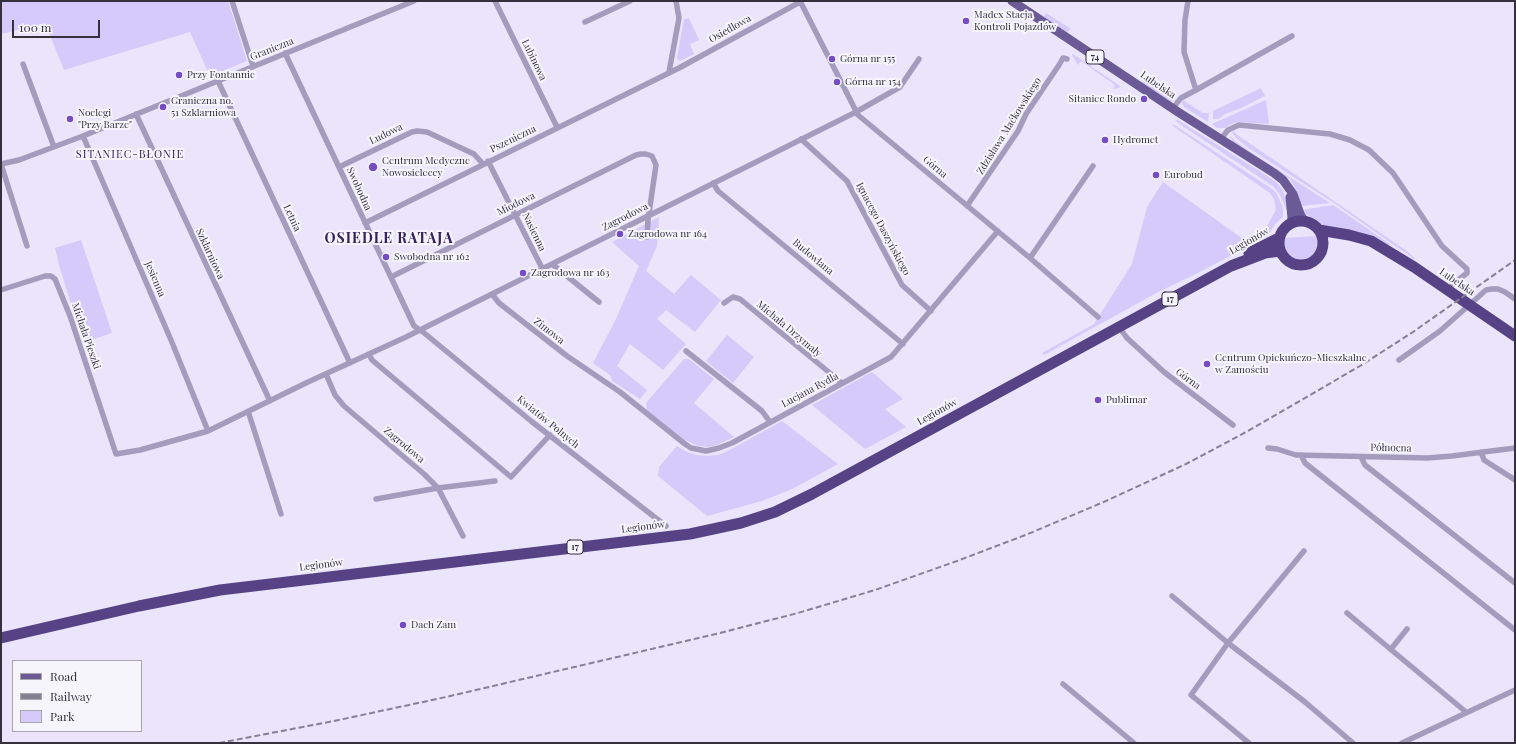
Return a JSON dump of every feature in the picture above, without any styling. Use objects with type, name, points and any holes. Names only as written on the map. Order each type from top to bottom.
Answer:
[{"type":"highway","points":[[1279,238],[1280,251],[1289,262],[1296,265],[1307,264],[1318,256],[1322,250],[1323,243],[1319,230],[1313,224],[1304,221],[1291,223]]},
{"type":"highway","name":"17","points":[[1279,238],[1283,229],[1291,223]]},
{"type":"highway","name":"Lubelska","points":[[1319,230],[1360,237],[1371,241],[1414,267],[1515,336]]},
{"type":"highway","name":"Legionów","points":[[1231,266],[1246,254],[1279,238]]},
{"type":"highway","name":"Lubelska","points":[[1323,243],[1331,239],[1344,240],[1384,249]]},
{"type":"highway","name":"Legionów","points":[[1,638],[144,604],[220,590],[690,534],[741,523],[775,512],[812,494],[1231,266],[1265,253],[1280,251]]},
{"type":"main road","name":"Lubelska","points":[[1014,1],[1172,109],[1283,180],[1293,194],[1304,221]]},
{"type":"main road","points":[[1288,188],[1292,210],[1291,223]]},
{"type":"street","points":[[232,1],[253,66]]},
{"type":"street","name":"Graniczna","points":[[1,164],[19,160],[83,136],[414,1]]},
{"type":"street","name":"Łubinowa","points":[[495,1],[557,127]]},
{"type":"street","points":[[585,22],[630,1]]},
{"type":"street","points":[[669,72],[679,18],[676,1]]},
{"type":"street","name":"Osiedlowa","points":[[669,72],[800,1]]},
{"type":"street","name":"Górna","points":[[800,1],[856,112],[1098,317]]},
{"type":"street","points":[[1188,1],[1185,20],[1184,52],[1196,90]]},
{"type":"street","points":[[1172,109],[1182,98],[1292,36]]},
{"type":"street","name":"Swobodna","points":[[285,53],[414,326],[417,329],[420,329]]},
{"type":"street","name":"Zdzisława Maćkowskiego","points":[[967,206],[1018,131],[1026,114],[1063,58],[1067,59]]},
{"type":"street","name":"Zagrodowa","points":[[116,454],[140,450],[208,431],[492,294],[856,112],[900,87],[920,59]]},
{"type":"street","points":[[23,64],[54,147]]},
{"type":"street","name":"Pszeniczna","points":[[365,223],[669,72]]},
{"type":"street","name":"Letnia","points":[[218,81],[350,363]]},
{"type":"street","name":"Szklarniowa","points":[[136,114],[270,401]]},
{"type":"street","points":[[1220,140],[1228,130],[1239,125],[1330,134],[1350,140],[1369,150],[1393,174],[1442,246],[1467,269],[1467,273],[1464,277],[1452,285]]},
{"type":"street","name":"Ludowa","points":[[339,167],[417,131],[427,132],[474,154],[486,163]]},
{"type":"street","name":"Jesienna","points":[[83,136],[168,332],[208,431]]},
{"type":"street","name":"Ignacego Daszyńskiego","points":[[801,139],[847,181],[902,285],[931,311]]},
{"type":"street","name":"Miodowa","points":[[391,277],[636,155],[646,154],[652,156],[656,165],[650,215]]},
{"type":"street","name":"Nasienna","points":[[486,163],[516,214],[542,268]]},
{"type":"street","points":[[1,164],[27,246]]},
{"type":"street","points":[[1030,258],[1094,166]]},
{"type":"street","name":"Budowlana","points":[[713,183],[718,191],[903,344]]},
{"type":"street","points":[[647,237],[648,220],[650,215]]},
{"type":"street","name":"Lucjana Rydla","points":[[599,378],[640,407],[685,444],[698,450],[713,450],[726,446],[889,358],[903,344],[998,231]]},
{"type":"street","points":[[552,264],[599,302]]},
{"type":"street","name":"Michała Pieszki","points":[[1,290],[45,276],[51,276],[55,279],[70,316],[116,454]]},
{"type":"street","points":[[1399,360],[1440,331],[1486,290],[1498,289],[1515,299]]},
{"type":"street","name":"Zimowa","points":[[492,294],[499,303],[544,339],[599,378]]},
{"type":"street","name":"Michała Drzymały","points":[[724,303],[733,297],[740,299],[842,383]]},
{"type":"street","name":"Górna","points":[[1119,327],[1126,338],[1164,372],[1182,384],[1234,425]]},
{"type":"street","name":"Kwiatów Polnych","points":[[420,329],[550,435],[666,526]]},
{"type":"street","points":[[686,351],[762,411],[770,422]]},
{"type":"street","points":[[369,354],[372,360],[511,477],[550,435]]},
{"type":"street","name":"Zagrodowa","points":[[326,374],[335,394],[344,406],[424,474],[438,488],[463,536]]},
{"type":"street","points":[[248,411],[282,514]]},
{"type":"street","name":"Północna","points":[[1268,448],[1301,455],[1427,458],[1515,448]]},
{"type":"street","points":[[1481,452],[1484,460],[1515,480]]},
{"type":"street","points":[[1301,455],[1305,463],[1515,630]]},
{"type":"street","points":[[1361,456],[1365,465],[1515,583]]},
{"type":"street","points":[[376,499],[438,488],[495,482]]},
{"type":"street","points":[[1249,743],[1191,695],[1228,643],[1304,551]]},
{"type":"street","points":[[1172,596],[1228,643],[1305,702],[1353,743]]},
{"type":"street","points":[[1347,613],[1466,712]]},
{"type":"street","points":[[1391,649],[1407,629]]},
{"type":"street","points":[[1063,684],[1134,743]]},
{"type":"street","points":[[1402,743],[1515,690]]},
{"type":"green space","points":[[1,1],[228,1],[247,61],[210,76],[190,32],[64,70],[45,23],[1,34]]},
{"type":"green space","points":[[1046,13],[1071,29],[1067,32],[1044,17]]},
{"type":"green space","points":[[689,18],[699,40],[690,44],[694,54],[680,61],[677,58],[684,19]]},
{"type":"green space","points":[[1073,54],[1120,86],[1119,88],[1113,89],[1115,85],[1081,61],[1078,65],[1072,55]]},
{"type":"green space","points":[[1144,79],[1176,100],[1170,102],[1142,83]]},
{"type":"green space","points":[[1261,88],[1265,96],[1225,114],[1218,119],[1213,119],[1213,111]]},
{"type":"green space","points":[[1183,100],[1203,113],[1209,113],[1208,122],[1184,107],[1182,103]]},
{"type":"green space","points":[[1266,100],[1269,124],[1238,122],[1225,128],[1217,128],[1212,124]]},
{"type":"green space","points":[[1178,120],[1272,179],[1283,191],[1289,208],[1286,209],[1280,195],[1274,187],[1175,121]]},
{"type":"green space","points":[[1173,124],[1272,189],[1276,193],[1282,205],[1283,217],[1275,224],[1268,236],[1160,291],[1044,355],[1042,353],[1094,324],[1132,264],[1147,207],[1163,182],[1246,241],[1263,233],[1276,210],[1274,199],[1270,193],[1173,126]]},
{"type":"green space","points":[[1234,131],[1236,134],[1415,258],[1414,259],[1334,203],[1250,149],[1236,138],[1232,132]]},
{"type":"green space","points":[[1230,135],[1235,141],[1252,153],[1330,203],[1301,206],[1297,192],[1290,179],[1233,142]]},
{"type":"green space","points":[[1333,205],[1390,244],[1389,245],[1381,241],[1324,227],[1315,219],[1305,214],[1302,210]]},
{"type":"green space","points":[[659,217],[657,246],[646,271],[674,294],[691,275],[721,300],[695,332],[666,310],[657,319],[686,344],[663,370],[630,344],[617,366],[647,390],[640,399],[612,381],[611,376],[593,363],[615,321],[639,266],[612,242]]},
{"type":"green space","points":[[1317,236],[1318,248],[1309,258],[1295,260],[1285,251],[1283,244],[1284,238]]},
{"type":"green space","points":[[81,240],[112,333],[83,343],[55,248]]},
{"type":"green space","points":[[727,335],[754,357],[733,383],[706,361]]},
{"type":"green space","points":[[684,359],[689,359],[714,379],[694,403],[734,437],[717,445],[707,447],[698,446],[683,439],[647,410],[646,403]]},
{"type":"green space","points":[[872,372],[903,399],[885,409],[906,427],[865,449],[812,405]]},
{"type":"green space","points":[[782,421],[838,464],[792,489],[762,501],[707,516],[658,476],[659,467],[677,446],[696,455],[718,455]]},
{"type":"railway","points":[[219,743],[334,721],[446,697],[720,633],[798,613],[875,590],[957,561],[1028,534],[1106,501],[1186,464],[1248,431],[1360,366],[1413,332],[1515,260]]},
{"type":"place","name":"Madex Stacja Kontroli Pojazdów","points":[[966,21]]},
{"type":"place","name":"Górna nr 155","points":[[832,59]]},
{"type":"place","name":"Przy Fontannie","points":[[179,75]]},
{"type":"place","name":"Górna nr 154","points":[[837,82]]},
{"type":"place","name":"Sitaniec Rondo","points":[[1144,99]]},
{"type":"place","name":"Graniczna no. 51 Szklarniowa","points":[[163,107]]},
{"type":"place","name":"Noclegi \"Przy Barze\"","points":[[70,119]]},
{"type":"place","name":"Hydromet","points":[[1105,140]]},
{"type":"place","name":"Centrum Medyczne Nowosieleccy","points":[[373,167]]},
{"type":"place","name":"Eurobud","points":[[1156,175]]},
{"type":"place","name":"Zagrodowa nr 164","points":[[620,234]]},
{"type":"place","name":"Swobodna nr 162","points":[[386,257]]},
{"type":"place","name":"Zagrodowa nr 163","points":[[523,273]]},
{"type":"place","name":"Centrum Opiekuńczo-Mieszkalne w Zamościu","points":[[1207,364]]},
{"type":"place","name":"Publimar","points":[[1098,400]]},
{"type":"place","name":"Dach Zam","points":[[403,625]]},
{"type":"district","name":"SITANIEC-BŁONIE","points":[[130,155]]},
{"type":"district","name":"OSIEDLE RATAJA","points":[[389,239]]}]
